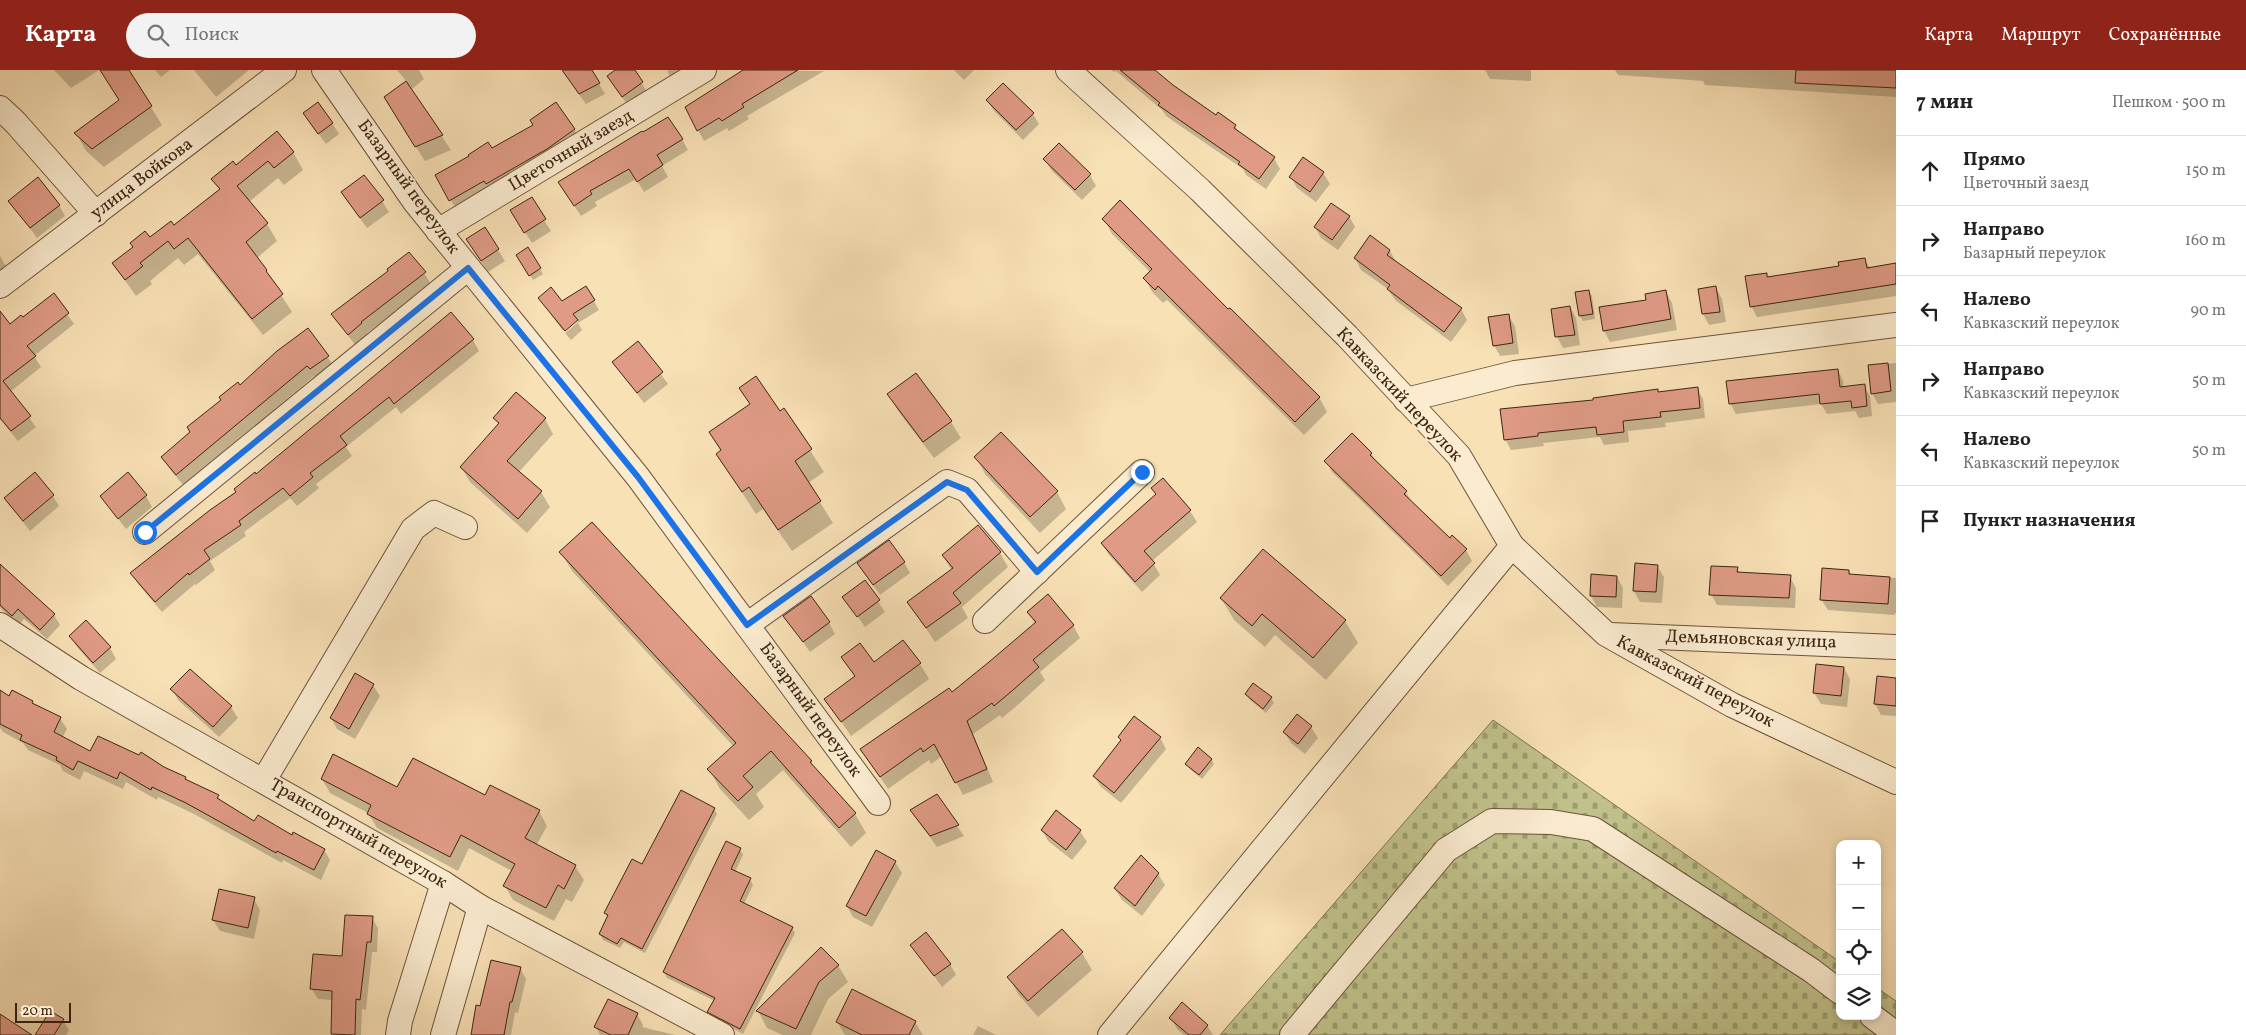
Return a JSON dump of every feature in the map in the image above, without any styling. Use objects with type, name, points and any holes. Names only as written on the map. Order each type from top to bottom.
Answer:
[{"type":"street","name":"улица Войкова","points":[[0,286],[284,70]]},
{"type":"street","name":"Базарный переулок","points":[[324,70],[415,202],[638,477],[878,803]]},
{"type":"street","name":"Цветочный заезд","points":[[438,231],[704,70]]},
{"type":"street","name":"Кавказский переулок","points":[[1068,70],[1200,190],[1347,336],[1459,456],[1512,546],[1606,634],[1732,704],[1896,782]]},
{"type":"street","points":[[0,108],[96,214]]},
{"type":"street","points":[[145,532],[468,268]]},
{"type":"street","points":[[1406,400],[1515,373],[1896,325]]},
{"type":"street","points":[[985,621],[1142,472]]},
{"type":"street","points":[[747,625],[947,482],[967,490],[1037,572]]},
{"type":"street","points":[[264,780],[413,529],[434,512],[465,526]]},
{"type":"street","points":[[1110,1035],[1512,546]]},
{"type":"street","name":"Транспортный переулок","points":[[0,625],[81,678],[443,882],[480,907],[722,1035]]},
{"type":"street","name":"Демьяновская улица","points":[[1606,634],[1896,647]]},
{"type":"street","points":[[1292,1035],[1446,850],[1492,821],[1551,822],[1593,829],[1811,970],[1836,989]]},
{"type":"street","points":[[398,1035],[400,1021],[443,882]]},
{"type":"street","points":[[443,1035],[480,907]]},
{"type":"street","points":[[1877,1020],[1896,1034]]},
{"type":"green space","points":[[1493,720],[1836,959],[1836,1020],[1881,1020],[1881,991],[1896,1001],[1896,1035],[1220,1035]]},
{"type":"building","points":[[100,70],[129,70],[152,106],[92,149],[74,133],[119,100]]},
{"type":"building","points":[[562,70],[592,70],[600,83],[579,94]]},
{"type":"building","points":[[615,70],[635,70],[643,82],[622,97],[607,76]]},
{"type":"building","points":[[743,70],[798,70],[742,104],[744,107],[722,121],[719,118],[697,131],[685,107]]},
{"type":"building","points":[[1120,70],[1155,70],[1216,115],[1218,112],[1236,125],[1234,128],[1275,157],[1259,179],[1238,164],[1240,162],[1158,105],[1160,103]]},
{"type":"building","points":[[1796,70],[1896,70],[1896,88],[1795,83]]},
{"type":"building","points":[[406,81],[443,135],[415,147],[384,97]]},
{"type":"building","points":[[1003,83],[1034,113],[1016,130],[986,100]]},
{"type":"building","points":[[318,102],[333,123],[318,134],[303,113]]},
{"type":"building","points":[[556,102],[575,129],[547,149],[486,184],[484,181],[449,201],[435,175],[469,156],[488,142],[492,148],[533,125],[530,120]]},
{"type":"building","points":[[668,117],[683,139],[657,155],[663,165],[637,182],[629,169],[590,191],[592,194],[574,206],[558,182]]},
{"type":"building","points":[[277,131],[294,152],[274,168],[268,161],[237,186],[268,223],[246,242],[283,294],[252,319],[188,238],[174,249],[168,241],[140,263],[143,266],[125,280],[112,263],[133,247],[130,243],[145,231],[150,237],[171,221],[174,225],[220,189],[211,179],[233,161],[236,165]]},
{"type":"building","points":[[1059,143],[1091,174],[1075,190],[1043,159]]},
{"type":"building","points":[[1303,157],[1324,172],[1310,192],[1289,177]]},
{"type":"building","points":[[364,175],[384,200],[360,218],[341,192]]},
{"type":"building","points":[[38,177],[60,205],[30,228],[8,201]]},
{"type":"building","points":[[532,197],[546,219],[524,233],[510,210]]},
{"type":"building","points":[[1120,200],[1228,309],[1230,308],[1320,397],[1295,422],[1158,286],[1155,290],[1143,278],[1152,269],[1102,219]]},
{"type":"building","points":[[1331,203],[1350,216],[1332,240],[1314,227]]},
{"type":"building","points":[[485,227],[499,249],[481,261],[466,239]]},
{"type":"building","points":[[1370,235],[1390,250],[1387,255],[1462,308],[1444,332],[1387,289],[1390,285],[1354,258]]},
{"type":"building","points":[[528,247],[541,268],[529,276],[516,255]]},
{"type":"building","points":[[409,252],[426,272],[361,322],[348,335],[331,314],[388,271],[387,269]]},
{"type":"building","points":[[1865,258],[1867,268],[1896,263],[1896,284],[1750,307],[1745,276],[1767,273],[1767,277],[1839,266],[1838,262]]},
{"type":"building","points":[[586,286],[595,300],[573,314],[578,320],[565,331],[538,298],[551,287],[562,301]]},
{"type":"building","points":[[1716,286],[1720,312],[1702,314],[1698,289]]},
{"type":"building","points":[[1589,290],[1593,314],[1579,316],[1575,292]]},
{"type":"building","points":[[1666,290],[1671,319],[1603,331],[1599,307],[1646,300],[1645,294]]},
{"type":"building","points":[[54,293],[69,313],[27,346],[36,356],[3,381],[31,416],[11,431],[0,418],[0,311],[10,324],[21,315],[23,317]]},
{"type":"building","points":[[1570,306],[1575,335],[1555,337],[1551,309]]},
{"type":"building","points":[[451,312],[474,339],[394,404],[389,397],[340,436],[347,445],[310,473],[313,477],[290,496],[283,488],[239,521],[241,525],[204,550],[210,559],[189,575],[188,573],[155,602],[130,573],[236,492],[234,489],[255,472],[256,474]]},
{"type":"building","points":[[1509,314],[1513,343],[1493,346],[1488,317]]},
{"type":"building","points":[[308,328],[329,356],[310,369],[307,366],[176,475],[161,457],[190,432],[187,427],[221,400],[219,397],[238,382],[240,385],[277,351]]},
{"type":"building","points":[[638,341],[663,372],[637,393],[612,362]]},
{"type":"building","points":[[1888,363],[1891,391],[1871,394],[1868,365]]},
{"type":"building","points":[[1838,369],[1840,387],[1865,384],[1867,406],[1852,408],[1851,401],[1820,404],[1819,394],[1729,404],[1726,381]]},
{"type":"building","points":[[916,373],[952,421],[923,442],[887,394]]},
{"type":"building","points":[[756,376],[780,411],[784,408],[812,449],[795,461],[821,501],[778,530],[749,487],[742,492],[716,454],[721,450],[709,432],[750,404],[739,388]]},
{"type":"building","points":[[1698,387],[1700,408],[1660,412],[1661,417],[1623,421],[1624,432],[1597,435],[1596,427],[1538,433],[1538,436],[1504,440],[1500,409],[1593,400],[1593,398],[1658,389],[1658,392]]},
{"type":"building","points":[[516,392],[546,418],[507,461],[542,491],[518,519],[460,467],[499,423],[493,418]]},
{"type":"building","points":[[1001,432],[1058,491],[1030,517],[974,457]]},
{"type":"building","points":[[1352,433],[1372,453],[1370,455],[1407,491],[1404,494],[1450,538],[1452,535],[1467,549],[1441,576],[1324,461]]},
{"type":"building","points":[[35,472],[54,495],[23,521],[4,498]]},
{"type":"building","points":[[128,472],[147,495],[118,519],[100,496]]},
{"type":"building","points":[[1163,478],[1191,510],[1144,551],[1155,563],[1135,582],[1101,543],[1156,494],[1151,488]]},
{"type":"building","points":[[592,522],[812,761],[810,762],[856,813],[839,828],[771,751],[743,776],[753,787],[738,801],[707,769],[736,743],[559,552]]},
{"type":"building","points":[[978,525],[1001,552],[953,593],[961,603],[926,628],[907,602],[953,568],[942,555]]},
{"type":"building","points":[[889,540],[905,562],[873,585],[857,563]]},
{"type":"building","points":[[1263,549],[1346,620],[1313,658],[1262,614],[1252,626],[1220,598]]},
{"type":"building","points":[[1635,563],[1658,565],[1656,592],[1633,591]]},
{"type":"building","points":[[0,564],[55,614],[40,630],[18,609],[12,616],[0,605]]},
{"type":"building","points":[[1711,566],[1738,567],[1737,572],[1791,575],[1789,598],[1709,595]]},
{"type":"building","points":[[1822,568],[1849,570],[1849,574],[1890,577],[1888,604],[1820,600]]},
{"type":"building","points":[[1591,574],[1617,576],[1616,597],[1590,596]]},
{"type":"building","points":[[865,580],[880,600],[857,617],[842,597]]},
{"type":"building","points":[[1048,594],[1074,625],[1033,660],[1039,667],[994,706],[992,703],[967,721],[987,769],[955,783],[934,744],[923,752],[921,748],[880,777],[860,749],[949,688],[952,692],[989,662],[1036,622],[1027,612]]},
{"type":"building","points":[[811,596],[830,622],[803,642],[783,616]]},
{"type":"building","points":[[86,620],[111,647],[93,663],[69,636]]},
{"type":"building","points":[[903,640],[921,663],[841,722],[824,699],[855,676],[841,657],[860,643],[874,662]]},
{"type":"building","points":[[1816,664],[1844,667],[1841,696],[1813,693]]},
{"type":"building","points":[[190,669],[232,706],[213,727],[170,689]]},
{"type":"building","points":[[355,673],[374,684],[349,729],[330,718]]},
{"type":"building","points":[[1877,676],[1896,678],[1896,706],[1874,704]]},
{"type":"building","points":[[1253,683],[1272,697],[1263,709],[1245,694]]},
{"type":"building","points":[[0,690],[9,696],[12,690],[33,701],[32,703],[61,717],[54,732],[90,751],[98,736],[139,755],[141,752],[164,767],[186,777],[185,779],[219,795],[217,798],[254,821],[258,815],[292,835],[293,832],[325,849],[314,870],[277,851],[276,853],[186,803],[152,787],[151,790],[120,772],[117,779],[78,761],[73,770],[56,760],[57,757],[20,740],[22,735],[0,724]]},
{"type":"building","points":[[1297,714],[1312,726],[1298,744],[1283,732]]},
{"type":"building","points":[[1134,716],[1161,737],[1114,793],[1093,776],[1121,740],[1118,737]]},
{"type":"building","points":[[1198,747],[1212,759],[1199,775],[1185,764]]},
{"type":"building","points":[[333,754],[397,787],[413,758],[485,795],[490,785],[540,810],[525,838],[576,865],[564,889],[558,885],[546,908],[503,886],[515,864],[461,835],[450,857],[367,814],[371,805],[321,779]]},
{"type":"building","points":[[681,790],[715,808],[642,949],[621,938],[617,944],[599,934],[608,915],[604,913],[632,859],[642,864]]},
{"type":"building","points":[[937,794],[959,825],[930,836],[910,810]]},
{"type":"building","points":[[1056,810],[1081,830],[1066,850],[1041,830]]},
{"type":"building","points":[[726,841],[741,848],[731,869],[751,878],[740,901],[793,927],[740,1029],[707,1012],[715,998],[663,972]]},
{"type":"building","points":[[876,850],[896,861],[866,916],[846,906]]},
{"type":"building","points":[[1141,855],[1159,873],[1135,906],[1114,888]]},
{"type":"building","points":[[219,889],[255,897],[248,928],[212,920]]},
{"type":"building","points":[[345,915],[373,916],[371,942],[367,942],[360,1000],[356,999],[355,1035],[331,1034],[332,991],[310,989],[313,954],[342,956]]},
{"type":"building","points":[[1062,929],[1083,952],[1028,1001],[1007,977]]},
{"type":"building","points":[[926,932],[951,964],[934,976],[910,945]]},
{"type":"building","points":[[821,947],[839,965],[819,982],[796,1029],[756,1011]]},
{"type":"building","points":[[491,960],[521,967],[512,1002],[510,1002],[504,1035],[471,1035],[476,1005],[480,1006]]},
{"type":"building","points":[[852,989],[916,1021],[909,1035],[862,1035],[836,1022]]},
{"type":"building","points":[[608,999],[638,1013],[628,1035],[611,1035],[594,1027]]},
{"type":"building","points":[[1182,1002],[1208,1025],[1200,1035],[1189,1035],[1169,1018]]},
{"type":"building","points":[[50,1011],[64,1019],[54,1035],[35,1035]]},
{"type":"building","points":[[0,1014],[32,1035],[0,1035]]},
{"type":"route","points":[[145,532],[468,268],[638,477],[747,625],[947,482],[967,490],[1037,572],[1142,472]]}]
